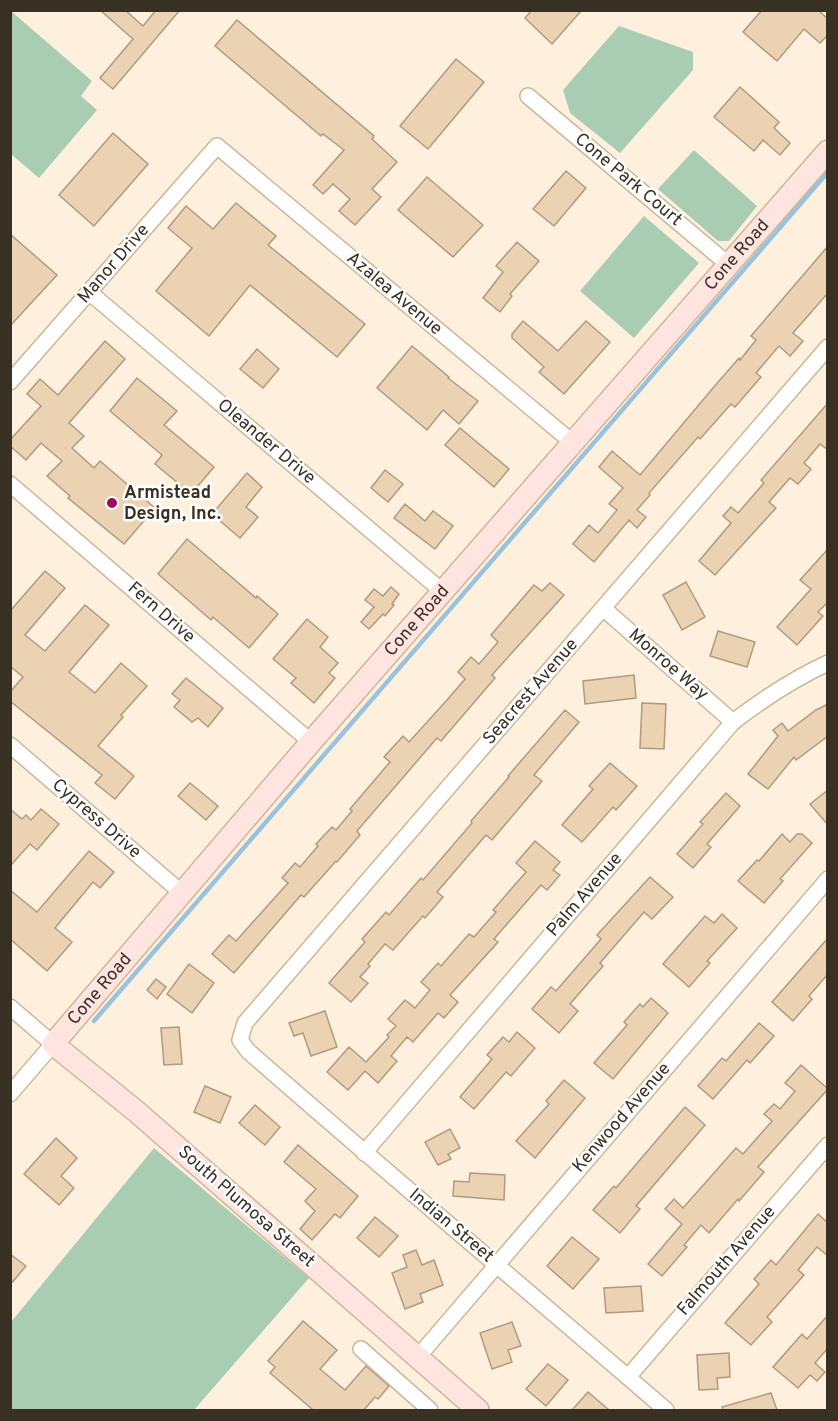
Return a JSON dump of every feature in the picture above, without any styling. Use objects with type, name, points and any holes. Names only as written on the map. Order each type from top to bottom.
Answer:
[{"type":"street","name":"Cone Park Court","points":[[528,96],[729,264]]},
{"type":"street","name":"Manor Drive","points":[[10,382],[217,146]]},
{"type":"street","name":"Azalea Avenue","points":[[217,146],[572,442]]},
{"type":"street","name":"Cone Road","points":[[10,1094],[311,742],[828,151]]},
{"type":"street","name":"Oleander Drive","points":[[89,292],[442,591]]},
{"type":"street","name":"Seacrest Avenue","points":[[240,1040],[245,1023],[828,347]]},
{"type":"street","name":"Fern Drive","points":[[10,484],[311,742]]},
{"type":"street","name":"Monroe Way","points":[[603,608],[733,722]]},
{"type":"street","name":"Palm Avenue","points":[[364,1153],[733,722],[766,697],[804,674],[828,663]]},
{"type":"street","name":"Cypress Drive","points":[[10,745],[182,893]]},
{"type":"street","name":"Kenwood Avenue","points":[[417,1358],[828,879]]},
{"type":"street","name":"South Plumosa Street","points":[[10,1007],[137,1112],[472,1409]]},
{"type":"street","name":"Indian Street","points":[[240,1040],[248,1051],[364,1153],[666,1410]]},
{"type":"street","name":"Falmouth Avenue","points":[[628,1377],[828,1145]]},
{"type":"street","points":[[361,1349],[430,1410]]},
{"type":"green space","points":[[11,11],[92,81],[81,96],[97,110],[39,178],[11,154]]},
{"type":"green space","points":[[619,26],[693,52],[693,70],[620,153],[570,113],[563,90]]},
{"type":"green space","points":[[694,150],[757,206],[729,241],[718,241],[658,189]]},
{"type":"green space","points":[[644,216],[699,263],[634,338],[580,291]]},
{"type":"green space","points":[[154,1148],[309,1278],[194,1410],[11,1410],[11,1322]]},
{"type":"building","points":[[100,10],[125,10],[143,26],[156,10],[180,10],[113,89],[100,78],[133,39]]},
{"type":"building","points":[[532,10],[582,10],[552,44],[525,18]]},
{"type":"building","points":[[762,10],[818,10],[828,19],[828,35],[820,43],[804,29],[777,61],[743,32]]},
{"type":"building","points":[[237,20],[374,136],[372,139],[397,162],[372,189],[381,197],[355,225],[339,211],[350,199],[333,184],[323,194],[313,185],[344,150],[323,134],[321,136],[215,46]]},
{"type":"building","points":[[456,59],[484,82],[428,149],[400,126]]},
{"type":"building","points":[[740,87],[779,122],[774,128],[790,143],[780,155],[763,140],[754,151],[714,117]]},
{"type":"building","points":[[113,133],[148,164],[94,226],[59,195]]},
{"type":"building","points":[[566,171],[586,188],[554,226],[533,209]]},
{"type":"building","points":[[427,177],[483,225],[453,257],[398,210]]},
{"type":"building","points":[[236,203],[276,236],[268,245],[365,324],[337,357],[250,285],[209,336],[156,291],[192,248],[168,228],[186,206],[213,229]]},
{"type":"building","points":[[10,234],[57,275],[10,326]]},
{"type":"building","points":[[517,242],[539,261],[510,294],[512,296],[500,312],[483,298],[503,272],[496,266]]},
{"type":"building","points":[[828,246],[828,293],[793,333],[803,341],[790,356],[779,346],[756,373],[761,377],[735,407],[731,404],[700,439],[698,437],[649,493],[650,495],[637,510],[646,517],[637,528],[629,520],[594,562],[573,544],[589,525],[598,533],[617,510],[609,504],[623,488],[599,467],[612,451],[640,475],[739,358],[740,360],[756,340],[751,336]]},
{"type":"building","points":[[523,321],[558,351],[586,321],[610,342],[564,394],[539,372],[544,367],[512,338],[512,334]]},
{"type":"building","points":[[105,341],[125,359],[69,423],[84,436],[72,448],[94,468],[100,461],[155,508],[124,544],[68,498],[70,496],[47,476],[62,461],[41,443],[26,460],[10,446],[10,440],[41,406],[27,394],[40,379],[58,395]]},
{"type":"building","points":[[412,346],[478,401],[459,424],[443,410],[427,430],[377,388]]},
{"type":"building","points":[[257,349],[279,369],[263,388],[240,369]]},
{"type":"building","points":[[137,378],[177,411],[164,425],[214,467],[191,494],[155,464],[162,455],[110,411]]},
{"type":"building","points":[[828,403],[828,450],[820,444],[804,463],[811,469],[798,484],[790,478],[769,502],[776,508],[715,575],[699,561],[731,523],[723,516],[731,507],[738,513],[764,483],[761,480]]},
{"type":"building","points":[[460,428],[509,469],[494,487],[445,445]]},
{"type":"building","points":[[385,470],[403,484],[388,502],[371,488]]},
{"type":"building","points":[[247,473],[262,487],[246,507],[258,517],[240,538],[212,514]]},
{"type":"building","points":[[405,504],[425,521],[433,511],[453,526],[435,549],[394,518]]},
{"type":"building","points":[[187,539],[278,614],[249,648],[213,617],[211,620],[158,574]]},
{"type":"building","points":[[828,549],[828,602],[818,612],[823,616],[797,645],[777,627],[811,589],[800,580]]},
{"type":"building","points":[[45,571],[65,588],[25,635],[45,651],[85,605],[109,625],[69,672],[95,693],[121,663],[147,686],[98,746],[134,776],[115,799],[95,783],[102,775],[10,701],[10,692],[23,677],[10,666],[10,611]]},
{"type":"building","points":[[686,582],[705,617],[682,630],[663,595]]},
{"type":"building","points":[[550,583],[564,595],[492,675],[495,678],[441,741],[437,738],[357,831],[360,835],[337,862],[304,897],[301,895],[234,973],[212,954],[229,935],[236,941],[288,883],[282,878],[295,863],[300,867],[318,846],[316,844],[332,827],[336,830],[352,811],[350,809],[390,762],[384,757],[403,736],[409,742],[447,700],[465,679],[458,672],[471,657],[479,664],[498,642],[491,635],[534,585],[542,591]]},
{"type":"building","points":[[391,587],[399,594],[392,604],[394,605],[369,629],[361,622],[374,607],[365,600],[374,589],[383,596]]},
{"type":"building","points":[[307,619],[328,637],[320,647],[338,663],[329,673],[335,678],[314,703],[291,683],[296,678],[273,659]]},
{"type":"building","points":[[718,631],[755,642],[747,667],[710,656]]},
{"type":"building","points":[[634,675],[636,698],[585,704],[583,681]]},
{"type":"building","points":[[186,678],[223,708],[208,727],[198,718],[192,722],[174,707],[180,700],[172,694]]},
{"type":"building","points":[[642,703],[666,704],[664,749],[640,748]]},
{"type":"building","points":[[828,704],[828,736],[796,760],[794,757],[768,789],[748,774],[778,736],[773,730],[782,723],[788,731]]},
{"type":"building","points":[[565,710],[579,722],[534,775],[542,781],[492,840],[486,835],[437,892],[443,897],[425,918],[423,916],[393,950],[385,944],[360,977],[368,983],[351,1002],[329,983],[365,942],[362,939],[386,912],[389,915],[421,878],[423,880]]},
{"type":"building","points":[[610,763],[637,786],[616,810],[613,807],[582,842],[562,825],[593,789],[589,786]]},
{"type":"building","points":[[190,783],[218,806],[206,820],[178,796]]},
{"type":"building","points":[[828,790],[828,825],[810,804]]},
{"type":"building","points":[[726,793],[740,806],[707,844],[711,847],[693,868],[677,854],[703,824],[700,822]]},
{"type":"building","points":[[10,809],[22,819],[26,815],[31,820],[41,809],[59,824],[37,850],[30,844],[10,866]]},
{"type":"building","points":[[782,834],[790,842],[797,834],[802,834],[812,843],[780,879],[783,881],[764,903],[738,881]]},
{"type":"building","points":[[535,841],[560,862],[553,870],[560,875],[547,890],[541,885],[494,939],[498,942],[450,995],[458,1002],[444,1018],[438,1013],[413,1042],[407,1037],[391,1056],[397,1061],[378,1083],[365,1071],[348,1090],[327,1072],[349,1047],[366,1062],[389,1037],[387,1035],[396,1026],[388,1019],[405,1000],[415,1008],[430,990],[421,982],[438,963],[441,966],[469,934],[474,937],[496,912],[493,910],[526,872],[516,863]]},
{"type":"building","points":[[89,851],[114,872],[100,888],[93,882],[55,928],[72,942],[47,971],[10,939],[10,890],[37,912]]},
{"type":"building","points":[[650,877],[673,897],[652,919],[644,912],[600,963],[603,966],[570,1004],[578,1011],[559,1033],[532,1009],[551,987],[556,991],[601,939],[597,935]]},
{"type":"building","points":[[722,914],[737,928],[707,961],[710,963],[689,987],[663,964],[705,916],[714,923]]},
{"type":"building","points":[[828,938],[828,974],[809,996],[812,999],[793,1021],[772,1002]]},
{"type":"building","points":[[189,964],[214,983],[192,1013],[167,994]]},
{"type":"building","points":[[156,979],[166,987],[157,999],[147,990]]},
{"type":"building","points":[[651,998],[668,1013],[613,1079],[594,1063],[627,1025],[624,1022],[640,1004],[643,1007]]},
{"type":"building","points":[[325,1011],[337,1047],[311,1056],[303,1033],[294,1036],[289,1023]]},
{"type":"building","points":[[759,1023],[774,1036],[750,1063],[747,1060],[713,1099],[698,1086],[722,1058],[726,1061]]},
{"type":"building","points":[[179,1027],[182,1064],[164,1065],[161,1028]]},
{"type":"building","points":[[517,1032],[535,1048],[511,1076],[506,1072],[474,1109],[460,1097],[492,1059],[487,1055],[503,1037],[509,1042]]},
{"type":"building","points":[[801,1065],[828,1089],[758,1167],[764,1172],[739,1201],[738,1199],[709,1233],[701,1225],[684,1245],[687,1247],[662,1276],[648,1264],[682,1224],[665,1209],[674,1199],[683,1208],[736,1148],[743,1154],[772,1121],[764,1114],[774,1104],[780,1109],[795,1091],[785,1083]]},
{"type":"building","points":[[564,1080],[585,1098],[535,1158],[516,1141],[549,1104],[546,1101]]},
{"type":"building","points":[[205,1086],[231,1097],[220,1123],[194,1112]]},
{"type":"building","points":[[255,1105],[280,1127],[265,1145],[239,1123]]},
{"type":"building","points":[[685,1107],[705,1125],[636,1206],[640,1209],[620,1233],[593,1210],[614,1186],[616,1188]]},
{"type":"building","points":[[450,1129],[460,1148],[448,1154],[451,1159],[438,1165],[425,1142]]},
{"type":"building","points":[[56,1138],[77,1158],[61,1176],[74,1188],[59,1205],[24,1174]]},
{"type":"building","points":[[298,1145],[358,1196],[340,1218],[335,1214],[312,1240],[300,1229],[315,1211],[305,1201],[316,1189],[284,1162]]},
{"type":"building","points":[[470,1173],[505,1175],[504,1200],[453,1196],[454,1181],[469,1182]]},
{"type":"building","points":[[818,1214],[828,1223],[828,1256],[817,1247],[798,1270],[804,1275],[767,1317],[772,1322],[751,1345],[725,1323],[759,1284],[754,1279],[771,1260],[776,1265]]},
{"type":"building","points":[[375,1217],[398,1236],[379,1257],[357,1238]]},
{"type":"building","points":[[572,1237],[599,1259],[573,1289],[547,1266]]},
{"type":"building","points":[[416,1250],[422,1265],[434,1260],[443,1285],[420,1294],[423,1302],[405,1309],[392,1273],[407,1267],[403,1255]]},
{"type":"building","points":[[10,1254],[26,1266],[10,1285]]},
{"type":"building","points":[[641,1286],[643,1311],[606,1313],[604,1288]]},
{"type":"building","points":[[828,1315],[828,1348],[815,1363],[825,1372],[817,1381],[810,1375],[798,1388],[773,1367],[802,1334],[807,1339]]},
{"type":"building","points":[[303,1321],[337,1350],[320,1369],[345,1390],[366,1366],[389,1386],[378,1399],[375,1397],[364,1410],[313,1410],[270,1373],[275,1367],[268,1361]]},
{"type":"building","points":[[512,1322],[521,1346],[508,1350],[512,1362],[492,1369],[480,1333]]},
{"type":"building","points":[[729,1353],[730,1377],[717,1378],[718,1389],[699,1390],[697,1355]]},
{"type":"building","points":[[548,1364],[568,1380],[546,1406],[526,1389]]},
{"type":"building","points":[[588,1392],[609,1410],[572,1410]]},
{"type":"building","points":[[771,1393],[777,1410],[723,1410],[722,1407]]},
{"type":"waterway","points":[[94,1021],[828,172]]},
{"type":"place","name":"Armistead Design, Inc.","points":[[112,503]]}]
